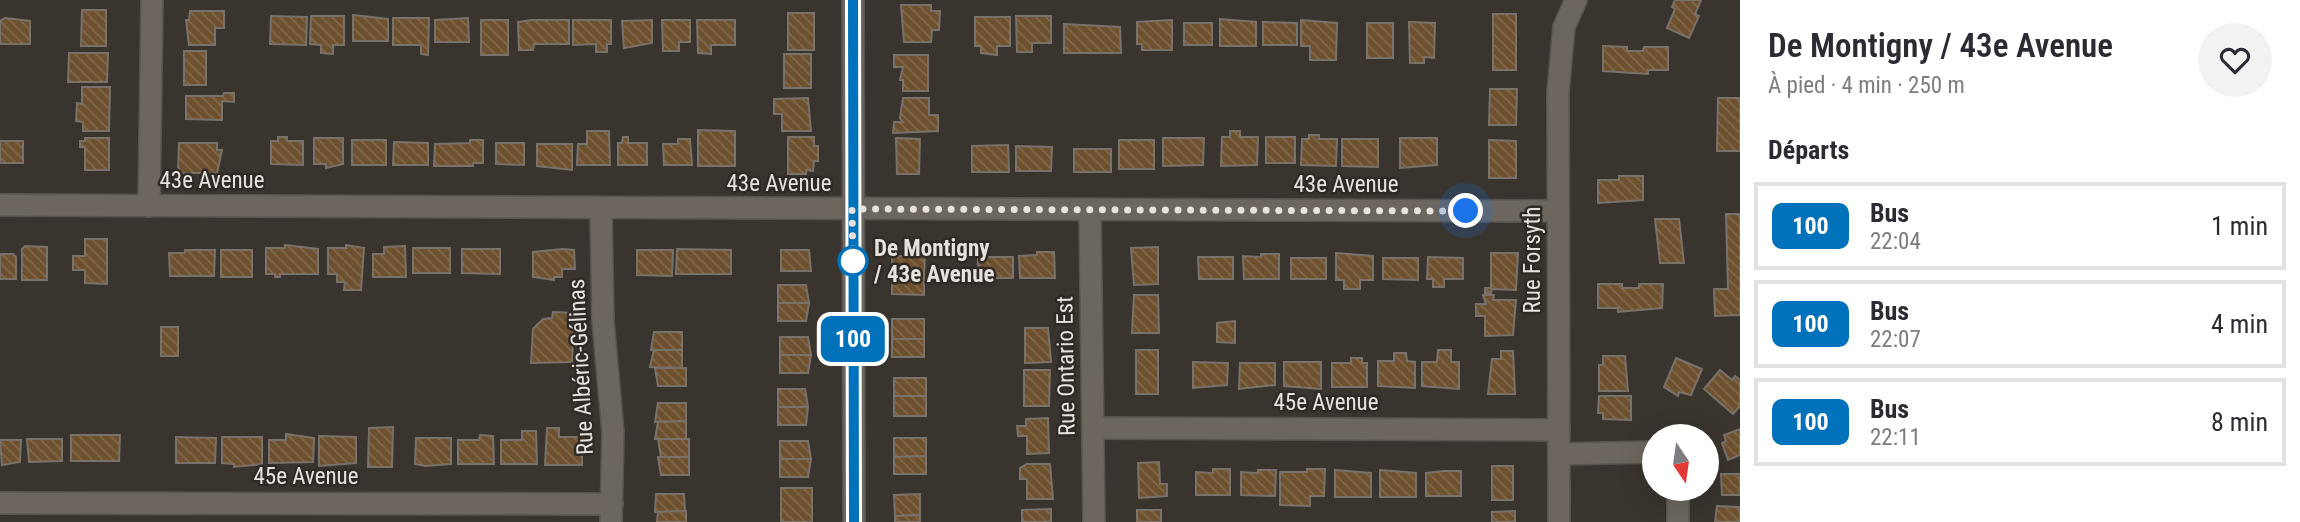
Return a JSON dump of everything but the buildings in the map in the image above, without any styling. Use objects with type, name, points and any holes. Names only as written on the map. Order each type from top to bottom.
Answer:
[{"type":"street","points":[[149,206],[152,0]]},
{"type":"street","points":[[853,0],[854,522]]},
{"type":"street","name":"Rue Forsyth","points":[[1559,522],[1559,63],[1564,27],[1576,0]]},
{"type":"street","name":"43e Avenue","points":[[0,205],[1558,211]]},
{"type":"street","name":"Rue Albéric-Gélinas","points":[[601,209],[603,321],[613,432],[612,513]]},
{"type":"street","name":"Rue Ontario Est","points":[[1090,210],[1094,522]]},
{"type":"street","name":"45e Avenue","points":[[1093,428],[1559,430]]},
{"type":"street","points":[[1559,454],[1642,452]]},
{"type":"street","points":[[1678,501],[1678,522]]},
{"type":"street","name":"45e Avenue","points":[[0,503],[612,513]]},
{"type":"bus line","name":"100","points":[[853,0],[854,522]]},
{"type":"place","name":"De Montigny / 43e Avenue","points":[[853,261]]},
{"type":"route","points":[[853,261],[852,209],[1466,211]]}]
